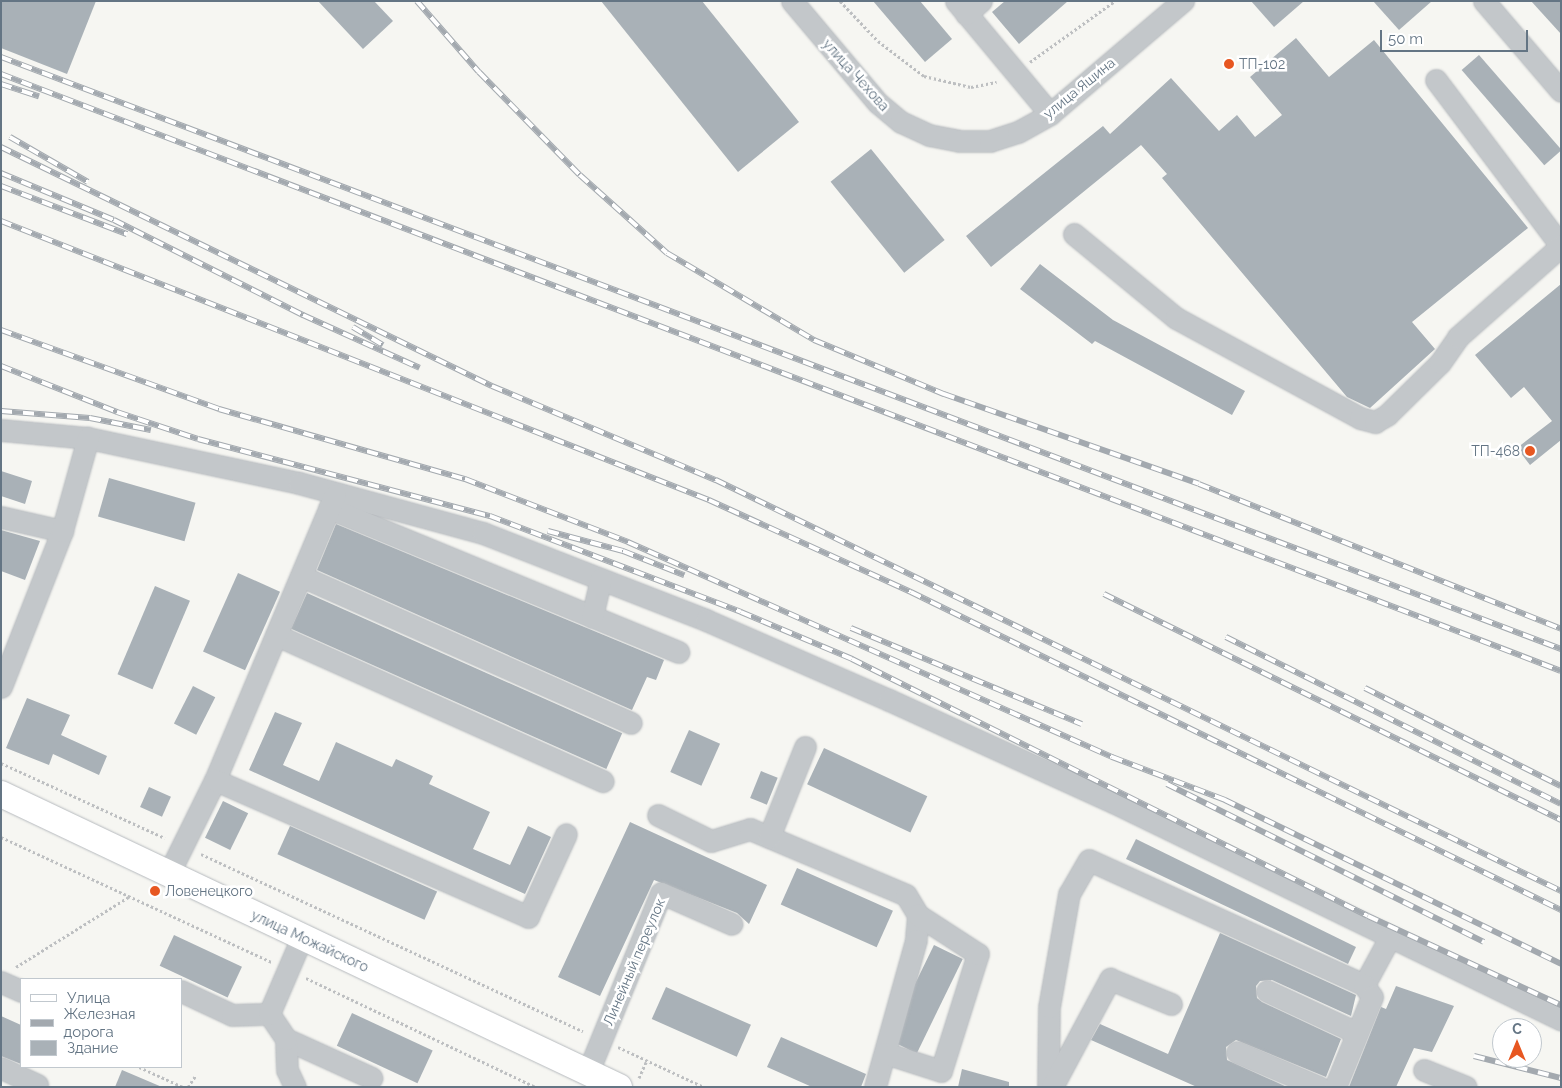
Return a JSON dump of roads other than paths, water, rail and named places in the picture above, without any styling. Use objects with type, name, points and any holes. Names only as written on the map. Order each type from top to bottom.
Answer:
[{"type":"main road","name":"улица Можайского","points":[[1,794],[619,1087]]},
{"type":"street","name":"улица Чехова","points":[[792,1],[878,103],[901,122],[929,135],[960,141]]},
{"type":"street","name":"улица Яшина","points":[[960,141],[990,140],[1018,132],[1050,114],[1183,1]]},
{"type":"street","points":[[1484,1],[1561,91]]},
{"type":"street","points":[[968,6],[1050,114]]},
{"type":"street","points":[[1074,234],[1176,318],[1360,418],[1374,422],[1387,415],[1440,363],[1458,337],[1561,246],[1436,80]]},
{"type":"street","points":[[1,430],[88,438],[333,501],[483,532],[601,579],[870,692],[1104,798],[1389,939],[1561,1020]]},
{"type":"street","points":[[1,688],[62,531],[88,438]]},
{"type":"street","points":[[169,874],[184,847],[215,780],[333,501]]},
{"type":"street","points":[[333,501],[592,617],[678,652]]},
{"type":"street","points":[[1,517],[28,526],[62,531]]},
{"type":"street","points":[[301,576],[631,722]]},
{"type":"street","points":[[592,617],[601,579]]},
{"type":"street","points":[[276,635],[603,782]]},
{"type":"street","points":[[769,837],[805,747]]},
{"type":"street","points":[[215,780],[528,917],[566,834]]},
{"type":"street","points":[[658,815],[711,841],[750,829],[906,895],[918,915],[978,954],[941,1071],[885,1053]]},
{"type":"street","points":[[1048,1087],[1049,1008],[1069,894],[1089,860],[1364,984],[1372,997],[1335,1087]]},
{"type":"street","name":"Линейный переулок","points":[[588,1072],[661,893],[732,924]]},
{"type":"street","points":[[875,1087],[916,940],[918,915]]},
{"type":"street","points":[[269,1014],[302,937]]},
{"type":"street","points":[[1364,984],[1389,939]]},
{"type":"street","points":[[5,977],[20,990]]},
{"type":"street","points":[[1052,1087],[1110,979],[1172,1004]]},
{"type":"street","points":[[182,991],[232,1015],[269,1014]]},
{"type":"street","points":[[1267,991],[1357,1033]]},
{"type":"street","points":[[269,1014],[286,1039],[372,1078]]},
{"type":"street","points":[[286,1039],[287,1070],[294,1087]]},
{"type":"street","points":[[1237,1052],[1319,1087]]},
{"type":"street","points":[[1,1068],[37,1085]]},
{"type":"street","points":[[1423,1073],[1466,1087]]},
{"type":"railway","points":[[417,1],[479,72],[580,175],[667,253],[814,340],[944,394],[1199,484],[1561,629]]},
{"type":"railway","points":[[1,57],[1561,649]]},
{"type":"railway","points":[[1,74],[1561,671]]},
{"type":"railway","points":[[1,84],[39,96]]},
{"type":"railway","points":[[10,137],[88,182]]},
{"type":"railway","points":[[1,147],[492,386],[716,480],[1561,891]]},
{"type":"railway","points":[[1,173],[114,220],[303,315],[420,368]]},
{"type":"railway","points":[[1,186],[127,234]]},
{"type":"railway","points":[[1,221],[709,500],[911,592],[1561,910]]},
{"type":"railway","points":[[353,327],[383,345]]},
{"type":"railway","points":[[1,330],[219,409],[465,479],[628,542],[1112,757],[1225,800],[1561,964]]},
{"type":"railway","points":[[1,366],[117,412],[198,439],[490,516],[741,612],[852,659],[1368,916],[1561,1005]]},
{"type":"railway","points":[[1,411],[90,418],[151,430]]},
{"type":"railway","points":[[548,531],[623,551],[684,575]]},
{"type":"railway","points":[[1104,594],[1561,820]]},
{"type":"railway","points":[[851,628],[1082,724]]},
{"type":"railway","points":[[1226,637],[1561,804]]},
{"type":"railway","points":[[1365,688],[1561,786]]},
{"type":"railway","points":[[1167,784],[1484,942]]},
{"type":"railway","points":[[1474,1056],[1561,1078]]},
{"type":"place","name":"ТП-102","points":[[1229,64]]},
{"type":"place","name":"ТП-468","points":[[1530,451]]},
{"type":"place","name":"Ловенецкого","points":[[155,891]]}]
